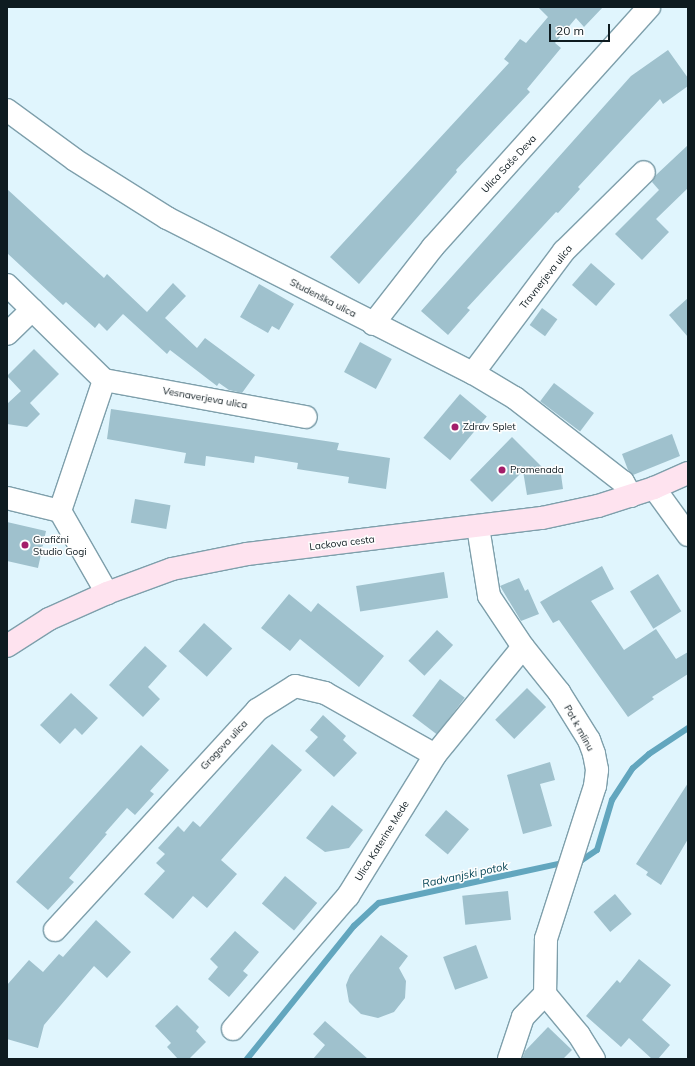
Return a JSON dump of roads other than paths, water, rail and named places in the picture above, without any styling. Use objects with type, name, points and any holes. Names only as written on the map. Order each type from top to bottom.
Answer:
[{"type":"street","name":"Ulica Saše Deva","points":[[374,324],[433,247],[649,7]]},
{"type":"street","name":"Studenška ulica","points":[[7,110],[75,160],[167,218],[473,373],[515,398],[623,482],[631,496]]},
{"type":"street","name":"Travnerjeva ulica","points":[[473,373],[564,251],[644,172]]},
{"type":"street","points":[[7,285],[104,380],[60,511]]},
{"type":"street","points":[[7,334],[32,310]]},
{"type":"street","name":"Vesnaverjeva ulica","points":[[104,380],[306,417]]},
{"type":"street","name":"Lackova cesta","points":[[7,646],[49,619],[107,593],[172,569],[247,554],[542,518],[631,496],[688,473]]},
{"type":"street","points":[[654,488],[688,535]]},
{"type":"street","points":[[7,498],[60,511],[107,593]]},
{"type":"street","name":"Pot k mlinu","points":[[478,527],[489,596],[523,648],[559,692],[589,740],[594,754],[597,770],[595,786],[546,940],[545,994]]},
{"type":"street","name":"Ulica Katerine Mede","points":[[233,1029],[348,896],[435,755],[523,648]]},
{"type":"street","name":"Grogova ulica","points":[[55,930],[257,710],[295,686],[325,693],[435,755]]},
{"type":"street","points":[[509,1059],[523,1017],[545,994],[579,1035],[594,1059]]},
{"type":"waterway","name":"Radvanjski potok","points":[[576,861],[582,860],[597,850],[612,800],[633,768],[649,754],[688,728]]},
{"type":"waterway","name":"Radvanjski potok","points":[[247,1059],[354,926],[379,903],[567,862]]},
{"type":"place","name":"Zdrav Splet","points":[[455,427]]},
{"type":"place","name":"Promenada","points":[[502,470]]},
{"type":"place","name":"Grafični Studio Gogi","points":[[25,545]]}]
